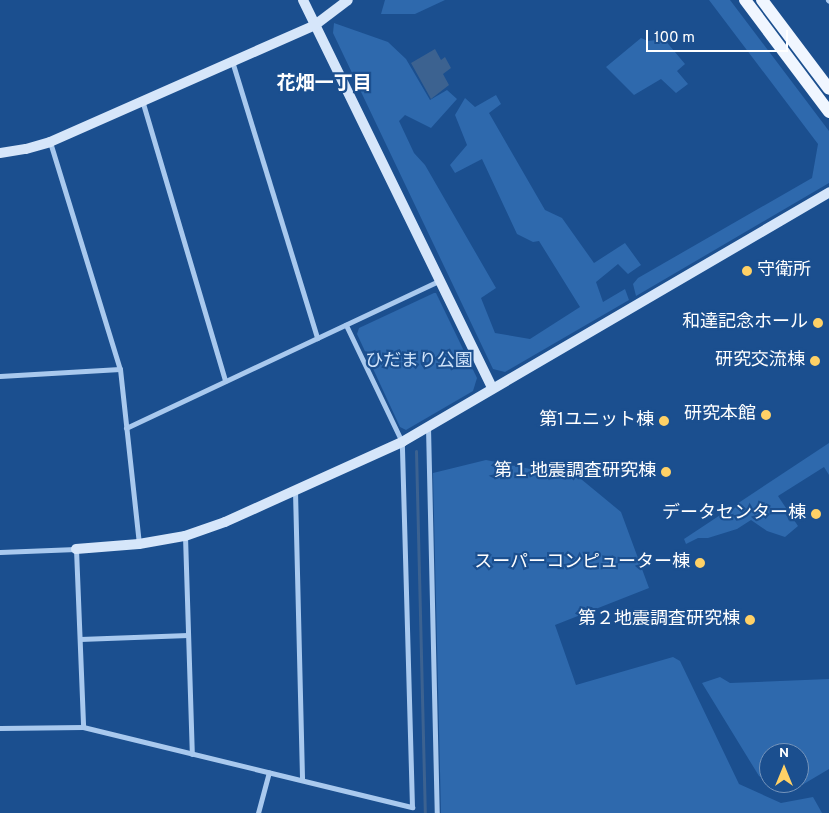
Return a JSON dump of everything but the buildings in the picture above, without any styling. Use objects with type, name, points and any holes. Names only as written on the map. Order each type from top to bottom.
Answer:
[{"type":"main road","points":[[745,0],[829,112]]},
{"type":"main road","points":[[762,0],[829,89]]},
{"type":"street","points":[[303,0],[492,388]]},
{"type":"street","points":[[0,153],[26,150],[50,142],[232,60],[315,25],[348,0]]},
{"type":"street","points":[[232,60],[317,338]]},
{"type":"street","points":[[142,100],[226,381]]},
{"type":"street","points":[[50,142],[120,369],[139,544]]},
{"type":"street","points":[[0,552],[76,550],[139,544],[185,536],[226,522],[402,442],[829,192]]},
{"type":"street","points":[[126,428],[439,282]]},
{"type":"street","points":[[0,728],[83,727],[412,807],[402,442],[346,324]]},
{"type":"street","points":[[0,376],[120,369]]},
{"type":"street","points":[[428,427],[437,813]]},
{"type":"street","points":[[295,490],[302,779]]},
{"type":"street","points":[[185,536],[192,754]]},
{"type":"street","points":[[76,550],[83,727]]},
{"type":"street","points":[[80,640],[188,636]]},
{"type":"street","points":[[258,813],[268,772]]},
{"type":"green space","points":[[385,0],[445,0],[415,14],[381,14]]},
{"type":"green space","points":[[709,0],[730,0],[829,131],[829,183],[636,296],[633,284],[638,278],[812,178],[818,144]]},
{"type":"green space","points":[[334,23],[388,42],[406,59],[430,100],[447,90],[457,99],[431,128],[405,115],[399,121],[414,153],[425,165],[496,288],[481,298],[495,333],[530,339],[580,307],[539,241],[533,242],[517,234],[482,159],[455,173],[450,165],[467,145],[455,115],[465,98],[475,107],[496,95],[501,104],[489,113],[545,210],[562,218],[594,263],[625,243],[641,265],[628,274],[618,264],[596,282],[603,302],[625,289],[629,300],[505,372],[493,369],[333,33]]},
{"type":"green space","points":[[641,38],[648,41],[664,39],[685,64],[677,71],[688,84],[676,93],[661,79],[634,95],[606,67]]},
{"type":"green space","name":"ひだまり公園","points":[[436,293],[477,378],[473,391],[406,430],[400,427],[357,334],[359,328]]},
{"type":"green space","points":[[829,443],[829,475],[824,467],[778,496],[798,526],[785,537],[767,531],[751,520],[737,529],[708,538],[698,538],[686,544],[684,539]]},
{"type":"green space","points":[[486,460],[581,479],[621,512],[649,588],[555,625],[576,685],[673,657],[680,661],[739,784],[781,803],[813,797],[822,813],[441,813],[433,473]]},
{"type":"green space","points":[[720,677],[730,683],[829,679],[829,769],[809,781],[809,743],[759,743],[759,776],[702,683]]},
{"type":"shaded area","points":[[435,49],[441,60],[445,57],[451,68],[443,74],[449,85],[431,99],[411,63]]},
{"type":"waterway","points":[[416,451],[425,813]]},
{"type":"place","name":"守衛所","points":[[747,271]]},
{"type":"place","name":"和達記念ホール","points":[[818,323]]},
{"type":"place","name":"研究交流棟","points":[[815,361]]},
{"type":"place","name":"研究本館","points":[[766,415]]},
{"type":"place","name":"第1ユニット棟","points":[[664,421]]},
{"type":"place","name":"第１地震調査研究棟","points":[[666,472]]},
{"type":"place","name":"データセンター棟","points":[[816,514]]},
{"type":"place","name":"スーパーコンピューター棟","points":[[700,563]]},
{"type":"place","name":"第２地震調査研究棟","points":[[750,620]]},
{"type":"district","name":"花畑一丁目","points":[[324,85]]}]
